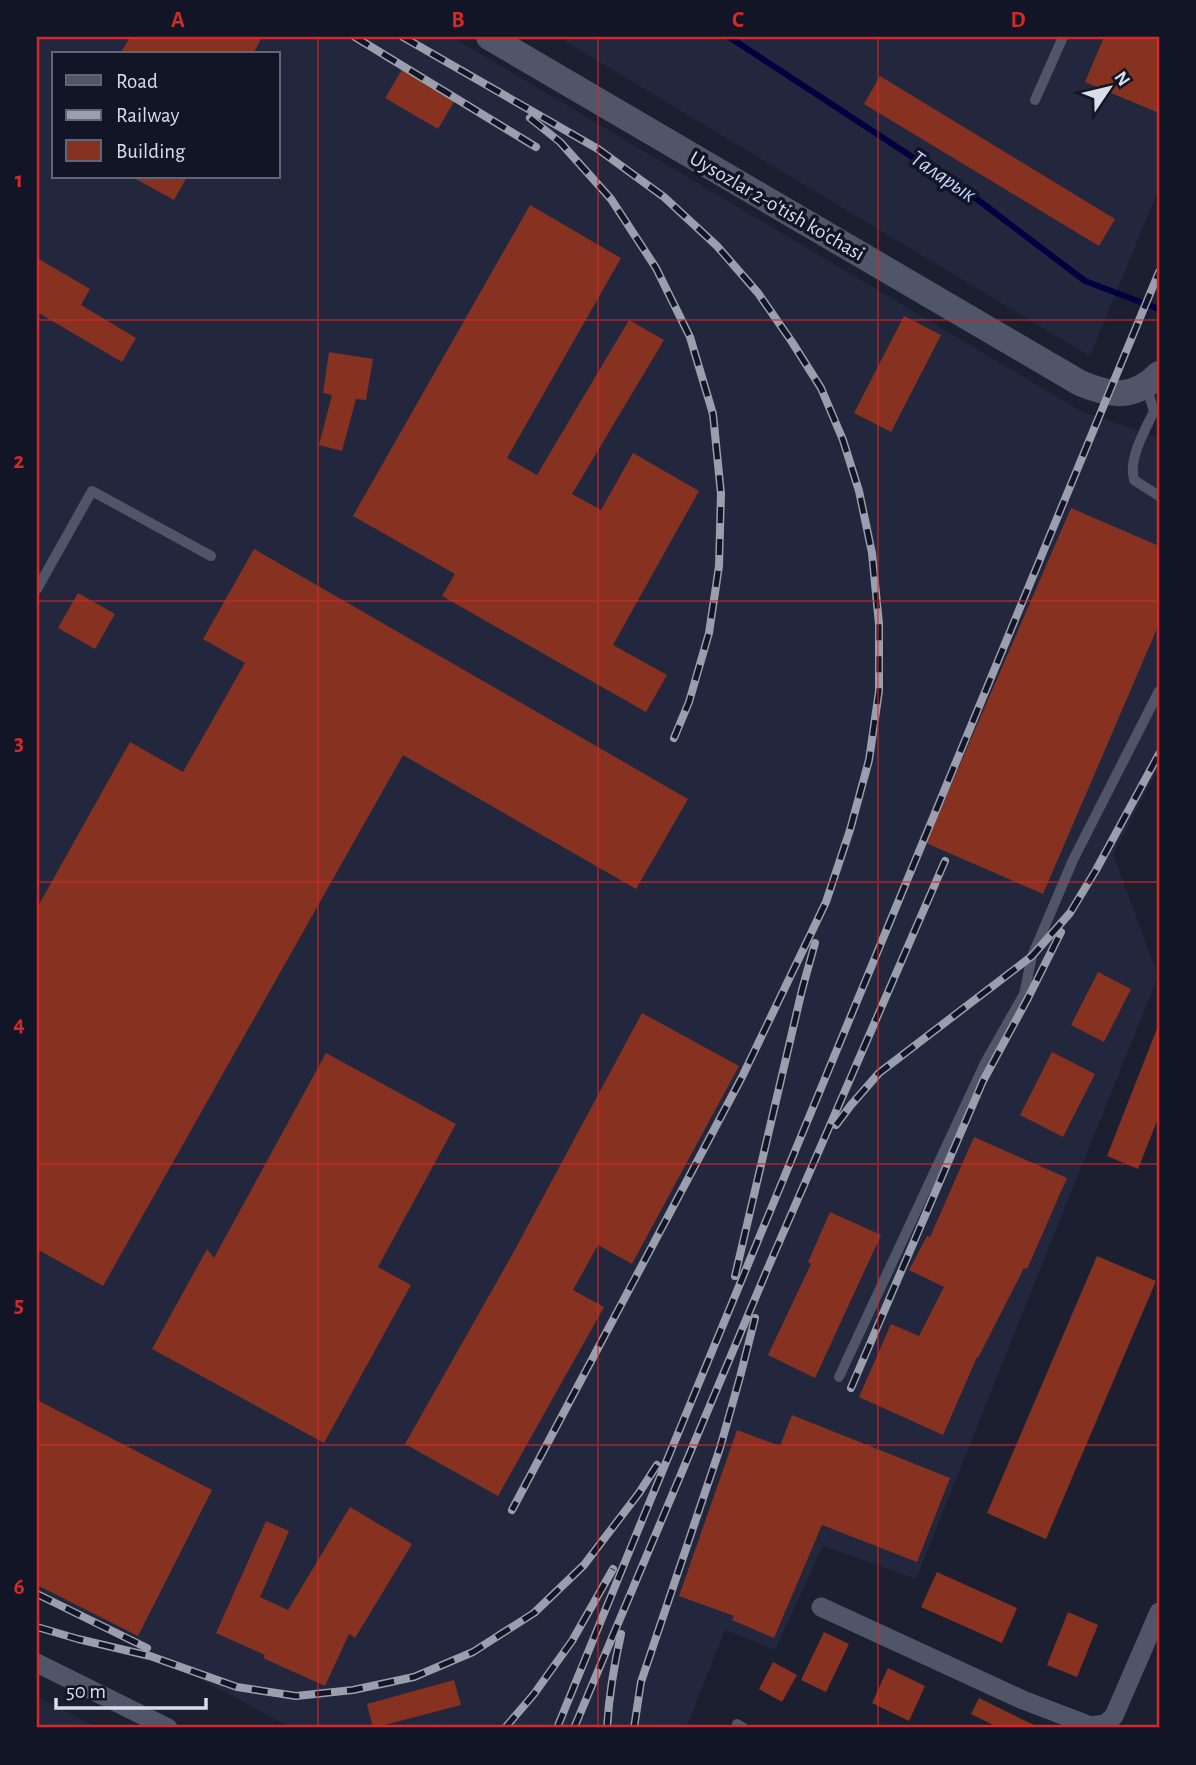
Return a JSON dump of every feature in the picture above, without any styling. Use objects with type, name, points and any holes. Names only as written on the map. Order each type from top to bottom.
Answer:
[{"type":"street","name":"Uysozlar 2-o'tish ko'chasi","points":[[489,37],[1064,375],[1108,393],[1131,392],[1152,380]]},
{"type":"street","points":[[821,1607],[1023,1700],[1091,1726],[1105,1724],[1114,1716],[1159,1612]]},
{"type":"street","points":[[37,1663],[167,1728]]},
{"type":"lane","points":[[1035,100],[1063,37]]},
{"type":"lane","points":[[1152,380],[1154,411],[1141,438],[1132,473],[1134,480],[1159,496]]},
{"type":"lane","points":[[37,589],[92,491],[211,556]]},
{"type":"lane","points":[[839,1377],[985,1063],[1024,994],[1032,956],[1073,860],[1159,691]]},
{"type":"shaded area","points":[[37,37],[452,37],[1081,411],[1159,438],[1159,767],[1113,854],[1158,976],[916,1579],[823,1546],[775,1650],[725,1630],[686,1728],[292,1728],[37,1593]]},
{"type":"shaded area","points":[[558,37],[1159,37],[1159,188],[1090,356]]},
{"type":"shaded area","points":[[37,1697],[99,1728],[37,1728]]},
{"type":"building","points":[[130,37],[262,37],[254,52],[121,52]]},
{"type":"building","points":[[1104,37],[1159,37],[1159,113],[1085,82]]},
{"type":"building","points":[[403,68],[455,100],[438,129],[385,98]]},
{"type":"building","points":[[880,76],[1115,219],[1099,246],[864,104]]},
{"type":"building","points":[[134,178],[186,178],[174,200]]},
{"type":"building","points":[[530,205],[621,258],[507,458],[537,475],[629,320],[664,340],[572,494],[601,510],[633,453],[699,491],[613,645],[667,675],[646,712],[442,596],[455,574],[353,516]]},
{"type":"building","points":[[37,258],[90,289],[81,305],[136,338],[122,362],[37,312]]},
{"type":"building","points":[[904,316],[941,335],[891,432],[854,413]]},
{"type":"building","points":[[329,352],[373,359],[366,400],[356,399],[342,451],[319,445],[332,395],[323,393]]},
{"type":"building","points":[[1071,508],[1159,546],[1159,624],[1043,894],[926,843]]},
{"type":"building","points":[[254,549],[688,799],[636,889],[403,755],[103,1286],[37,1249],[37,908],[130,742],[183,772],[245,663],[203,639]]},
{"type":"building","points":[[78,593],[115,614],[95,649],[58,628]]},
{"type":"building","points":[[1098,972],[1131,989],[1104,1042],[1071,1025]]},
{"type":"building","points":[[642,1013],[739,1066],[632,1264],[598,1245],[573,1290],[604,1307],[498,1496],[405,1444],[512,1255]]},
{"type":"building","points":[[1158,1026],[1159,1116],[1138,1169],[1107,1156]]},
{"type":"building","points":[[1052,1052],[1095,1074],[1063,1137],[1020,1115]]},
{"type":"building","points":[[326,1053],[456,1124],[378,1267],[411,1285],[324,1443],[152,1349],[207,1249],[214,1258]]},
{"type":"building","points":[[974,1137],[1067,1178],[1027,1269],[1024,1268],[977,1357],[943,1435],[859,1397],[891,1324],[919,1336],[944,1287],[909,1270],[927,1236],[930,1237]]},
{"type":"building","points":[[830,1212],[881,1235],[815,1378],[768,1355],[811,1264],[808,1262]]},
{"type":"building","points":[[1097,1256],[1156,1281],[1046,1539],[987,1513]]},
{"type":"building","points":[[37,1400],[212,1490],[138,1636],[37,1585]]},
{"type":"building","points":[[792,1415],[950,1478],[917,1562],[822,1525],[774,1638],[732,1620],[734,1616],[679,1596],[737,1430],[780,1446]]},
{"type":"building","points":[[350,1507],[412,1544],[355,1638],[349,1634],[325,1686],[216,1633],[266,1521],[289,1531],[260,1597],[288,1610]]},
{"type":"building","points":[[937,1572],[1017,1608],[1002,1643],[921,1607]]},
{"type":"building","points":[[1068,1612],[1098,1625],[1077,1677],[1047,1665]]},
{"type":"building","points":[[824,1632],[849,1644],[826,1692],[801,1680]]},
{"type":"building","points":[[773,1662],[797,1675],[782,1702],[759,1689]]},
{"type":"building","points":[[888,1668],[925,1686],[909,1721],[872,1703]]},
{"type":"building","points":[[454,1680],[461,1705],[373,1728],[367,1704]]},
{"type":"building","points":[[979,1698],[1040,1728],[999,1728],[971,1714]]},
{"type":"waterway","name":"Таларык","points":[[729,37],[978,200],[1085,281],[1159,309]]},
{"type":"railway","points":[[355,37],[536,147]]},
{"type":"railway","points":[[403,37],[598,149],[664,197],[717,246],[758,293],[821,388],[843,440],[859,491],[872,553],[879,624],[879,691],[869,760],[850,830],[826,902],[742,1077],[512,1510]]},
{"type":"railway","points":[[530,118],[560,142],[611,199],[656,268],[690,337],[713,414],[721,494],[719,566],[709,633],[689,702],[674,738]]},
{"type":"railway","points":[[557,1728],[1159,272]]},
{"type":"railway","points":[[836,1125],[879,1073],[1032,956],[1070,913],[1159,754]]},
{"type":"railway","points":[[574,1728],[767,1270],[945,861]]},
{"type":"railway","points":[[851,1388],[983,1081],[1061,932]]},
{"type":"railway","points":[[735,1276],[815,943]]},
{"type":"railway","points":[[634,1728],[641,1682],[720,1448],[755,1318]]},
{"type":"railway","points":[[37,1627],[150,1656],[237,1687],[296,1696],[353,1690],[414,1677],[473,1652],[534,1613],[584,1565],[657,1465]]},
{"type":"railway","points":[[505,1728],[534,1694],[572,1641],[613,1569]]},
{"type":"railway","points":[[37,1594],[147,1648]]},
{"type":"railway","points":[[607,1728],[621,1634]]}]
